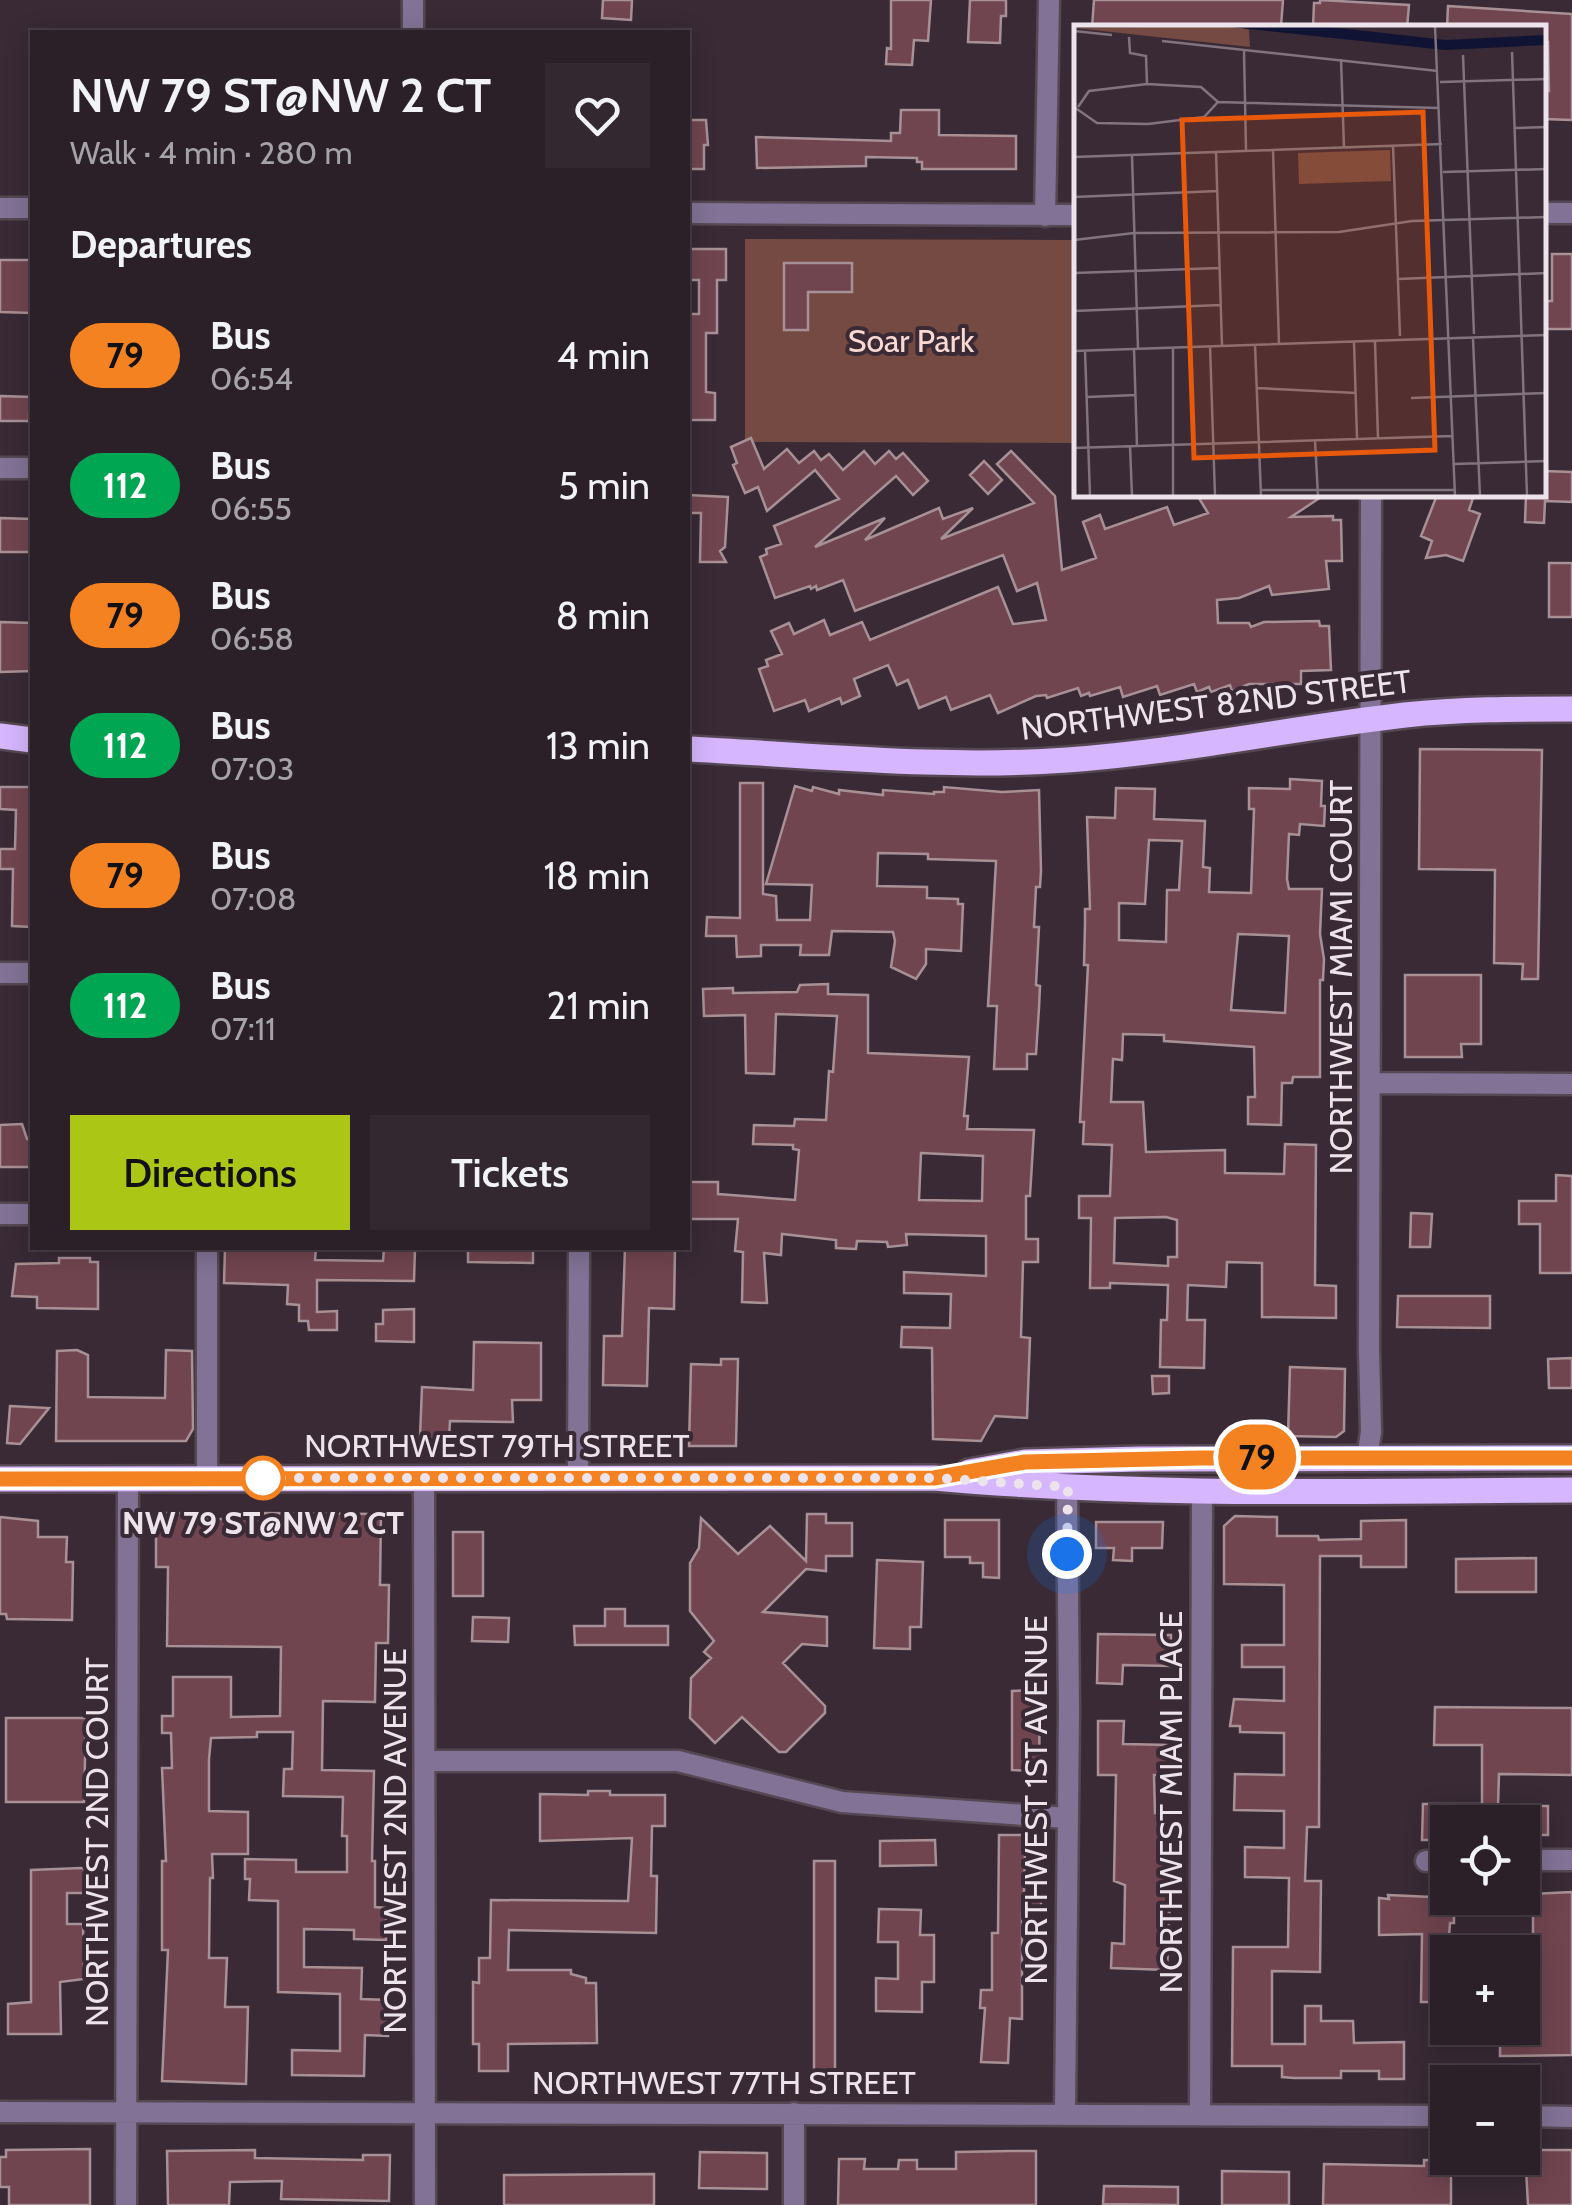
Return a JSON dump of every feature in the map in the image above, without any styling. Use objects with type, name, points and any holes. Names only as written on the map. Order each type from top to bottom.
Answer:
[{"type":"main road","name":"NORTHWEST 82ND STREET","points":[[690,749],[882,762],[1065,760],[1459,711],[1572,709]]},
{"type":"main road","points":[[0,736],[30,740]]},
{"type":"main road","points":[[1202,1490],[1344,1468],[1366,1458]]},
{"type":"main road","name":"NORTHWEST 79TH STREET","points":[[934,1478],[1025,1462],[1572,1458]]},
{"type":"main road","name":"NORTHWEST 79TH STREET","points":[[0,1479],[934,1478],[1202,1490],[1572,1490]]},
{"type":"street","points":[[413,0],[413,30]]},
{"type":"street","points":[[1045,216],[1049,0]]},
{"type":"street","points":[[0,208],[30,208]]},
{"type":"street","points":[[690,213],[1074,215]]},
{"type":"street","points":[[0,468],[30,468]]},
{"type":"street","name":"NORTHWEST MIAMI COURT","points":[[1366,1458],[1372,1432],[1368,1349],[1372,1082],[1371,498]]},
{"type":"street","points":[[0,973],[30,973]]},
{"type":"street","points":[[1372,1082],[1572,1084]]},
{"type":"street","points":[[0,1214],[30,1214]]},
{"type":"street","points":[[207,1250],[208,1478]]},
{"type":"street","points":[[578,1479],[579,1250]]},
{"type":"street","name":"NORTHWEST 2ND AVENUE","points":[[424,1478],[425,2205]]},
{"type":"street","name":"NORTHWEST 2ND COURT","points":[[126,2205],[128,1479]]},
{"type":"street","name":"NORTHWEST 1ST AVENUE","points":[[1065,2114],[1068,1487]]},
{"type":"street","name":"NORTHWEST MIAMI PLACE","points":[[1200,2114],[1202,1490]]},
{"type":"street","points":[[425,1761],[678,1761],[842,1802],[1067,1818]]},
{"type":"street","points":[[1540,1860],[1572,1860]]},
{"type":"street","name":"NORTHWEST 77TH STREET","points":[[0,2112],[1430,2116]]},
{"type":"street","points":[[794,2112],[794,2205]]},
{"type":"street","points":[[1540,2116],[1572,2117]]},
{"type":"green space","name":"Soar Park","points":[[745,239],[1074,240],[1074,443],[745,442]]},
{"type":"building","points":[[603,0],[632,0],[631,20],[602,18]]},
{"type":"building","points":[[891,0],[931,0],[928,41],[914,40],[912,65],[886,64],[887,48],[891,49]]},
{"type":"building","points":[[970,0],[1006,0],[1000,43],[968,42]]},
{"type":"building","points":[[1094,0],[1283,0],[1281,25],[1092,25]]},
{"type":"building","points":[[1314,3],[1409,5],[1407,25],[1313,25]]},
{"type":"building","points":[[1448,6],[1572,14],[1572,120],[1547,119],[1547,25],[1447,25]]},
{"type":"building","points":[[901,110],[939,110],[939,135],[1016,136],[1016,169],[922,169],[917,158],[866,157],[866,166],[757,168],[756,137],[891,141],[891,133],[900,133]]},
{"type":"building","points":[[690,120],[706,120],[708,145],[704,145],[704,169],[690,169]]},
{"type":"building","points":[[690,249],[726,249],[726,280],[717,280],[717,333],[706,333],[706,392],[715,393],[715,420],[690,420],[690,314],[699,314],[699,280],[690,280]]},
{"type":"building","points":[[1552,254],[1572,254],[1572,329],[1547,329],[1547,301],[1552,301]]},
{"type":"building","points":[[0,260],[30,260],[30,313],[0,312]]},
{"type":"building","points":[[784,263],[852,263],[852,292],[808,292],[808,330],[784,330]]},
{"type":"building","points":[[0,396],[30,397],[29,421],[0,421]]},
{"type":"building","points":[[751,438],[764,469],[787,449],[799,463],[814,451],[821,460],[829,454],[843,470],[864,451],[875,464],[889,451],[896,459],[903,453],[928,481],[913,495],[896,476],[815,547],[885,518],[865,540],[939,508],[943,519],[973,508],[941,539],[1034,503],[997,464],[1011,451],[1055,496],[1062,570],[1096,558],[1083,522],[1100,515],[1105,529],[1167,507],[1174,525],[1208,513],[1199,498],[1320,498],[1291,517],[1333,516],[1333,520],[1341,520],[1342,561],[1326,561],[1329,589],[1272,595],[1269,586],[1239,598],[1217,600],[1218,623],[1249,623],[1251,627],[1264,622],[1319,621],[1320,626],[1329,626],[1331,670],[1301,671],[1301,684],[1249,684],[1232,691],[1230,685],[1197,692],[1194,684],[1160,695],[1157,686],[1123,697],[1120,687],[1090,696],[1081,696],[1078,688],[1047,698],[1036,696],[998,713],[990,695],[951,710],[946,697],[919,708],[908,680],[897,685],[888,665],[854,679],[860,696],[842,704],[840,698],[809,711],[805,700],[774,711],[759,669],[768,666],[766,660],[782,654],[771,631],[789,623],[794,634],[824,620],[830,635],[862,622],[870,640],[998,587],[1013,624],[1046,620],[1037,583],[1017,591],[1003,555],[855,611],[843,580],[817,590],[810,586],[775,598],[760,557],[767,554],[766,549],[781,544],[774,526],[839,499],[815,470],[767,511],[758,487],[745,493],[733,465],[737,463],[731,447]]},
{"type":"building","points":[[984,461],[1002,480],[988,494],[970,475]]},
{"type":"building","points":[[1547,471],[1572,472],[1572,502],[1545,501],[1544,523],[1525,522],[1526,498],[1547,498]]},
{"type":"building","points":[[690,495],[728,497],[725,547],[720,551],[726,562],[700,562],[701,513],[690,513]]},
{"type":"building","points":[[1436,498],[1473,498],[1469,510],[1480,514],[1463,561],[1446,555],[1426,558],[1432,541],[1421,536]]},
{"type":"building","points":[[0,518],[30,519],[30,552],[0,552]]},
{"type":"building","points":[[1549,563],[1572,563],[1572,617],[1549,617]]},
{"type":"building","points":[[0,622],[30,623],[30,671],[0,672]]},
{"type":"building","points":[[1420,749],[1542,750],[1538,979],[1522,979],[1523,964],[1494,963],[1495,870],[1419,869]]},
{"type":"building","points":[[1290,779],[1322,781],[1321,806],[1325,806],[1324,826],[1300,824],[1299,835],[1289,834],[1287,879],[1289,889],[1322,889],[1320,1077],[1293,1077],[1292,1083],[1282,1083],[1281,1125],[1248,1124],[1248,1097],[1255,1097],[1254,1047],[1164,1041],[1164,1035],[1123,1034],[1122,1060],[1113,1059],[1111,1102],[1143,1102],[1146,1152],[1225,1150],[1225,1173],[1284,1174],[1285,1144],[1316,1145],[1315,1285],[1336,1286],[1336,1318],[1262,1317],[1262,1263],[1227,1262],[1226,1287],[1188,1285],[1187,1320],[1205,1320],[1204,1368],[1160,1367],[1161,1320],[1167,1320],[1168,1285],[1110,1283],[1110,1288],[1090,1288],[1091,1218],[1079,1218],[1079,1196],[1110,1196],[1112,1145],[1083,1144],[1084,1122],[1080,1122],[1088,965],[1084,965],[1085,909],[1090,909],[1087,817],[1115,818],[1116,788],[1155,789],[1154,819],[1205,821],[1203,867],[1210,868],[1209,892],[1251,893],[1254,809],[1249,809],[1249,788],[1290,789]],"holes":[[[1149,840],[1182,841],[1179,890],[1167,890],[1166,942],[1119,940],[1119,903],[1145,904]],[[1238,934],[1289,936],[1285,1013],[1231,1010]],[[1115,1218],[1177,1220],[1177,1257],[1168,1257],[1168,1266],[1114,1263]]]},
{"type":"building","points":[[740,783],[763,783],[763,894],[776,896],[777,920],[810,920],[812,885],[766,884],[795,786],[839,794],[839,790],[883,795],[883,790],[934,794],[944,792],[944,787],[1002,792],[1039,790],[1041,871],[1034,927],[1039,927],[1036,985],[1040,986],[1036,1054],[1027,1054],[1027,1069],[994,1069],[997,1006],[988,1006],[996,861],[878,853],[877,886],[927,887],[927,898],[958,899],[958,904],[963,904],[961,951],[926,949],[926,964],[916,979],[891,967],[893,932],[832,931],[829,955],[800,955],[801,945],[761,945],[761,956],[737,957],[736,936],[706,936],[707,917],[740,918]]},
{"type":"building","points":[[0,787],[30,787],[30,927],[12,926],[13,869],[0,869],[0,849],[15,849],[16,810],[0,809]]},
{"type":"building","points":[[1405,975],[1481,975],[1481,1044],[1461,1044],[1462,1057],[1405,1057]]},
{"type":"building","points":[[828,984],[828,994],[868,995],[868,1053],[969,1057],[964,1116],[968,1116],[967,1129],[1034,1130],[1030,1196],[1026,1196],[1026,1239],[1038,1239],[1038,1262],[1023,1262],[1021,1337],[1030,1338],[1027,1418],[995,1416],[981,1441],[933,1439],[932,1348],[901,1347],[902,1327],[950,1328],[951,1294],[904,1293],[904,1272],[986,1276],[986,1236],[906,1234],[907,1245],[888,1247],[887,1242],[857,1241],[856,1249],[836,1248],[836,1240],[782,1234],[781,1255],[764,1253],[767,1303],[742,1302],[743,1252],[735,1251],[738,1219],[690,1219],[690,1182],[718,1182],[718,1194],[795,1200],[799,1150],[793,1149],[793,1145],[753,1144],[754,1125],[794,1126],[795,1119],[826,1120],[837,1016],[776,1014],[774,1074],[746,1073],[745,1015],[704,1016],[703,989],[733,988],[733,993],[797,992],[800,985]],"holes":[[[921,1153],[983,1156],[982,1201],[919,1200]]]},
{"type":"building","points":[[22,1124],[30,1139],[30,1167],[0,1167],[0,1125]]},
{"type":"building","points":[[1556,1175],[1572,1176],[1572,1273],[1540,1273],[1540,1224],[1519,1224],[1519,1201],[1556,1201]]},
{"type":"building","points":[[1411,1213],[1432,1214],[1430,1247],[1410,1247]]},
{"type":"building","points":[[225,1250],[316,1250],[315,1260],[383,1261],[384,1250],[415,1250],[414,1281],[317,1280],[317,1312],[337,1311],[337,1330],[309,1330],[308,1321],[299,1321],[299,1305],[287,1304],[288,1285],[224,1283]]},
{"type":"building","points":[[468,1250],[533,1250],[533,1263],[468,1262]]},
{"type":"building","points":[[625,1250],[675,1250],[674,1309],[649,1308],[647,1386],[603,1385],[604,1336],[622,1336]]},
{"type":"building","points":[[59,1258],[90,1258],[90,1262],[98,1262],[98,1309],[37,1308],[37,1297],[12,1296],[16,1264],[59,1263]]},
{"type":"building","points":[[1398,1296],[1490,1296],[1490,1328],[1397,1327]]},
{"type":"building","points":[[414,1309],[414,1342],[376,1341],[376,1324],[383,1324],[383,1310]]},
{"type":"building","points":[[474,1342],[541,1343],[541,1400],[512,1400],[513,1422],[450,1421],[449,1439],[420,1437],[422,1387],[473,1390]]},
{"type":"building","points":[[77,1350],[88,1355],[88,1397],[165,1398],[166,1350],[192,1351],[193,1429],[186,1441],[56,1441],[57,1351]]},
{"type":"building","points":[[1572,1358],[1572,1388],[1549,1388],[1548,1359]]},
{"type":"building","points":[[721,1359],[738,1359],[736,1446],[689,1446],[691,1364],[721,1365]]},
{"type":"building","points":[[1290,1367],[1345,1369],[1344,1431],[1336,1437],[1288,1436]]},
{"type":"building","points":[[1152,1376],[1169,1376],[1169,1393],[1153,1394]]},
{"type":"building","points":[[10,1406],[49,1408],[20,1444],[7,1443]]},
{"type":"building","points":[[156,1513],[188,1513],[188,1519],[260,1519],[259,1513],[381,1514],[380,1585],[389,1585],[388,1643],[376,1643],[375,1702],[323,1701],[322,1770],[374,1771],[375,1907],[386,1908],[386,1940],[354,1939],[354,1930],[304,1929],[304,1967],[362,1968],[361,1999],[389,2000],[388,2036],[365,2035],[364,2076],[292,2075],[292,2050],[340,2051],[340,1994],[278,1992],[278,1901],[249,1900],[250,1879],[245,1879],[245,1859],[296,1860],[296,1872],[347,1872],[347,1836],[342,1836],[343,1797],[283,1796],[284,1769],[292,1769],[293,1732],[257,1732],[257,1737],[211,1738],[209,1759],[209,1811],[248,1812],[248,1854],[212,1854],[209,1958],[227,1958],[225,2007],[248,2007],[246,2084],[162,2081],[168,1950],[162,1950],[162,1861],[166,1861],[162,1768],[172,1768],[171,1733],[162,1733],[162,1716],[173,1716],[173,1677],[231,1677],[231,1717],[280,1716],[281,1647],[167,1646],[168,1567],[156,1567]]},
{"type":"building","points":[[807,1514],[826,1514],[826,1523],[852,1523],[852,1556],[826,1556],[826,1571],[806,1569],[763,1612],[827,1617],[827,1646],[802,1644],[783,1663],[825,1706],[825,1713],[786,1752],[779,1752],[742,1717],[715,1743],[690,1718],[691,1678],[711,1658],[704,1652],[714,1641],[690,1611],[690,1563],[699,1548],[701,1518],[738,1554],[770,1526],[806,1561]]},
{"type":"building","points":[[1235,1516],[1277,1517],[1277,1536],[1318,1536],[1319,1540],[1361,1539],[1361,1521],[1406,1520],[1406,1567],[1361,1567],[1361,1556],[1320,1556],[1319,1827],[1307,1827],[1305,1881],[1321,1881],[1320,1972],[1272,1971],[1272,2044],[1305,2044],[1305,2006],[1321,2006],[1321,2021],[1353,2021],[1354,2043],[1404,2042],[1404,2079],[1379,2079],[1379,2071],[1341,2071],[1341,2078],[1294,2078],[1282,2077],[1282,2066],[1232,2066],[1233,1947],[1288,1947],[1289,1878],[1245,1877],[1245,1847],[1284,1848],[1284,1811],[1234,1810],[1235,1774],[1284,1775],[1284,1733],[1240,1732],[1240,1726],[1230,1726],[1234,1699],[1284,1701],[1284,1667],[1242,1667],[1242,1645],[1284,1645],[1284,1585],[1224,1584],[1224,1526]]},
{"type":"building","points":[[0,1517],[38,1521],[38,1537],[67,1537],[66,1562],[73,1562],[72,1620],[7,1619],[6,1614],[0,1614]]},
{"type":"building","points":[[945,1520],[999,1520],[999,1578],[983,1577],[983,1563],[970,1563],[970,1557],[945,1557]]},
{"type":"building","points":[[1096,1522],[1163,1522],[1162,1548],[1132,1548],[1132,1561],[1113,1560],[1114,1548],[1096,1548]]},
{"type":"building","points":[[453,1532],[483,1532],[483,1596],[453,1596]]},
{"type":"building","points":[[1536,1558],[1536,1592],[1456,1592],[1456,1559]]},
{"type":"building","points":[[877,1560],[923,1562],[921,1627],[910,1627],[910,1649],[874,1648]]},
{"type":"building","points":[[605,1609],[625,1609],[625,1626],[668,1626],[668,1645],[575,1645],[574,1626],[605,1626]]},
{"type":"building","points":[[473,1617],[509,1618],[508,1642],[472,1641]]},
{"type":"building","points":[[1098,1634],[1171,1635],[1171,1666],[1123,1665],[1122,1684],[1097,1683]]},
{"type":"building","points":[[1040,1690],[1039,1771],[1012,1770],[1012,1691]]},
{"type":"building","points":[[1435,1707],[1572,1708],[1572,1775],[1499,1774],[1498,1805],[1430,1805],[1430,1840],[1422,1840],[1423,1804],[1482,1804],[1482,1745],[1434,1745]]},
{"type":"building","points":[[6,1718],[86,1718],[84,1802],[6,1802]]},
{"type":"building","points":[[1098,1721],[1124,1721],[1123,1744],[1171,1745],[1171,1775],[1154,1775],[1155,1813],[1161,1813],[1161,1855],[1172,1855],[1167,1970],[1111,1968],[1112,1943],[1124,1944],[1125,1885],[1114,1881],[1116,1775],[1098,1775]]},
{"type":"building","points":[[588,1791],[665,1795],[665,1826],[652,1826],[651,1876],[657,1876],[656,1933],[509,1930],[508,1970],[571,1970],[571,1974],[586,1978],[586,1983],[596,1983],[597,2043],[508,2044],[508,2071],[479,2071],[479,2044],[473,2044],[473,1982],[479,1983],[479,1958],[490,1958],[491,1900],[628,1901],[632,1838],[540,1841],[540,1794],[588,1795]]},
{"type":"building","points":[[1540,1806],[1548,1806],[1548,1835],[1540,1835]]},
{"type":"building","points":[[999,1835],[1042,1835],[1042,1853],[1025,1853],[1024,1894],[1041,1895],[1041,1913],[1022,1913],[1022,2019],[1010,2018],[1008,2063],[981,2062],[985,2008],[980,2008],[981,1990],[992,1990],[992,1933],[998,1933]]},
{"type":"building","points":[[935,1840],[936,1865],[880,1866],[880,1841]]},
{"type":"building","points":[[814,1861],[835,1861],[835,2078],[814,2078]]},
{"type":"building","points":[[31,1870],[89,1870],[89,1893],[67,1893],[67,1924],[83,1924],[84,1979],[60,1982],[61,2034],[8,2034],[8,2004],[31,2002]]},
{"type":"building","points":[[1572,1892],[1572,2055],[1500,2056],[1500,2045],[1540,2045],[1540,1935],[1533,1935],[1533,1915],[1540,1915],[1540,1894]]},
{"type":"building","points":[[1388,1895],[1430,1897],[1430,1915],[1454,1915],[1449,1935],[1430,1935],[1430,2002],[1421,2002],[1422,1934],[1379,1935],[1379,1898],[1389,1899]]},
{"type":"building","points":[[879,1909],[921,1910],[920,1935],[934,1935],[934,1982],[922,1982],[922,2012],[876,2011],[876,1978],[898,1979],[898,1942],[878,1942]]},
{"type":"building","points":[[90,2149],[90,2205],[9,2205],[9,2187],[0,2187],[0,2157],[6,2157],[6,2150]]},
{"type":"building","points":[[255,2150],[255,2158],[363,2160],[363,2155],[390,2155],[389,2201],[281,2199],[282,2181],[230,2182],[229,2205],[168,2205],[167,2151]]},
{"type":"building","points":[[1540,2150],[1572,2150],[1572,2205],[1528,2205],[1526,2175],[1540,2175]]},
{"type":"building","points":[[1036,2151],[1036,2205],[838,2205],[839,2159],[865,2159],[864,2169],[898,2169],[899,2160],[917,2160],[917,2169],[956,2169],[956,2152]]},
{"type":"building","points":[[700,2152],[767,2153],[767,2189],[699,2188]]},
{"type":"building","points":[[1424,2160],[1430,2160],[1430,2175],[1451,2175],[1451,2205],[1323,2205],[1324,2164],[1424,2166]]},
{"type":"building","points":[[1222,2171],[1289,2172],[1289,2205],[1222,2205]]},
{"type":"building","points":[[654,2174],[654,2205],[504,2205],[504,2175]]},
{"type":"building","points":[[1104,2186],[1178,2187],[1178,2205],[1103,2204]]},
{"type":"bus line","name":"79","points":[[0,1479],[934,1478],[1025,1462],[1572,1458]]},
{"type":"place","name":"NW 79 ST@NW 2 CT","points":[[263,1478]]},
{"type":"route","points":[[263,1478],[934,1478],[1068,1487],[1067,1554]]}]
